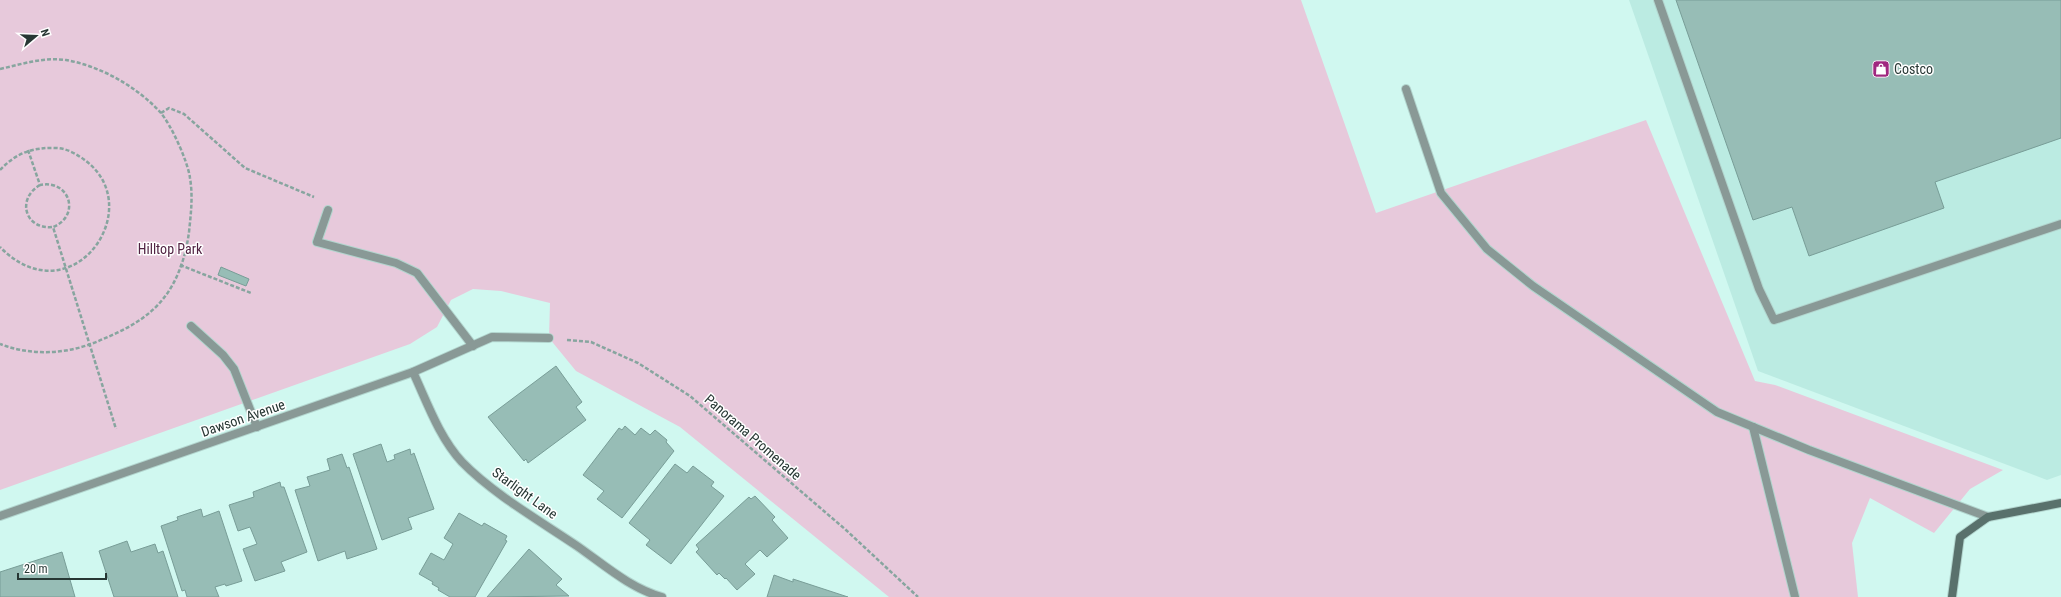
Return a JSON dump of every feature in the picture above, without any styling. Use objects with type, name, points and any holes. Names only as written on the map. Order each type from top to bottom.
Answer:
[{"type":"street","points":[[1658,0],[1759,289],[1774,320],[2061,224]]},
{"type":"street","points":[[1406,89],[1441,193],[1487,249],[1533,286],[1717,412],[1809,450],[1988,517]]},
{"type":"street","points":[[328,210],[317,242],[396,264],[417,273],[473,346]]},
{"type":"street","points":[[191,326],[223,354],[234,369],[257,427]]},
{"type":"street","name":"Dawson Avenue","points":[[0,516],[413,372],[492,337],[549,338]]},
{"type":"street","name":"Starlight Lane","points":[[413,372],[441,432],[462,461],[503,495],[613,571],[647,593],[662,597]]},
{"type":"street","points":[[1753,427],[1795,597]]},
{"type":"street","points":[[1952,597],[1960,537],[1988,517],[2061,503]]},
{"type":"path","points":[[0,69],[36,60],[66,60],[106,72],[139,94],[161,113],[180,146],[190,176],[192,205],[187,243],[176,277],[163,299],[143,317],[119,333],[90,345],[66,351],[42,352],[15,350],[0,344]]},
{"type":"path","points":[[161,113],[169,108],[184,114],[245,168],[318,199],[328,210]]},
{"type":"path","points":[[0,170],[8,161],[28,150],[42,147],[60,148],[77,154],[91,165],[102,180],[108,198],[109,216],[104,234],[94,249],[80,261],[67,268],[46,271],[27,267],[11,258],[0,247]]},
{"type":"path","points":[[28,150],[40,185]]},
{"type":"path","points":[[40,185],[54,185],[66,193],[70,207],[65,220],[53,227],[46,228],[32,222],[26,209],[29,194],[40,185]]},
{"type":"path","points":[[53,227],[67,268],[116,430]]},
{"type":"path","points":[[180,265],[251,293]]},
{"type":"path","name":"Panorama Promenade","points":[[549,338],[591,342],[638,362],[690,396],[846,530],[918,597]]},
{"type":"shaded area","points":[[1629,0],[2061,0],[2061,475],[2047,480],[1758,371]]},
{"type":"green space","name":"Hilltop Park","points":[[0,0],[1301,0],[1376,213],[1646,120],[1755,381],[1775,385],[2003,470],[1970,489],[1934,533],[1870,498],[1852,543],[1858,597],[889,597],[680,427],[576,371],[549,338],[550,303],[501,291],[473,289],[451,300],[437,327],[410,344],[0,490]]},
{"type":"building","name":"Costco","points":[[1676,0],[2061,0],[2061,138],[1935,182],[1944,208],[1809,256],[1792,207],[1753,220]]},
{"type":"building","points":[[221,267],[249,279],[246,286],[218,275]]},
{"type":"building","points":[[556,366],[582,402],[576,407],[586,420],[528,463],[526,459],[524,461],[488,417]]},
{"type":"building","points":[[625,426],[635,435],[641,428],[650,435],[655,430],[667,440],[666,442],[674,451],[622,518],[597,499],[604,491],[583,475],[619,428],[622,430]]},
{"type":"building","points":[[381,444],[387,462],[395,459],[394,455],[410,449],[411,455],[414,453],[434,509],[408,518],[412,529],[382,540],[353,454]]},
{"type":"building","points":[[342,454],[347,468],[349,467],[377,549],[347,559],[345,551],[318,561],[295,490],[310,486],[307,477],[330,470],[327,459]]},
{"type":"building","points":[[675,464],[687,473],[693,466],[714,482],[711,486],[724,496],[671,564],[646,545],[650,540],[629,523]]},
{"type":"building","points":[[280,482],[281,487],[284,487],[307,552],[281,562],[285,571],[255,581],[243,549],[257,544],[250,527],[238,531],[229,505],[254,497],[253,492]]},
{"type":"building","points":[[755,496],[775,517],[772,520],[788,538],[767,557],[760,550],[745,564],[755,574],[737,590],[726,578],[725,579],[719,573],[717,575],[696,552],[699,549],[696,545],[749,497],[751,499]]},
{"type":"building","points":[[201,509],[203,517],[219,511],[242,581],[226,586],[225,584],[215,587],[219,597],[187,597],[185,590],[182,591],[161,526],[178,520],[177,517]]},
{"type":"building","points":[[459,513],[482,526],[484,523],[507,536],[505,540],[507,541],[475,597],[450,597],[438,590],[439,588],[432,584],[433,582],[419,574],[431,553],[444,560],[453,544],[444,538]]},
{"type":"building","points":[[127,541],[131,552],[155,544],[158,553],[163,551],[178,597],[114,597],[99,551]]},
{"type":"building","points":[[529,549],[562,579],[556,585],[569,596],[487,597]]},
{"type":"building","points":[[62,552],[75,597],[0,597],[0,572]]},
{"type":"building","points":[[774,575],[793,582],[793,579],[848,597],[767,597]]},
{"type":"place","name":"Costco","points":[[1881,69]]}]
